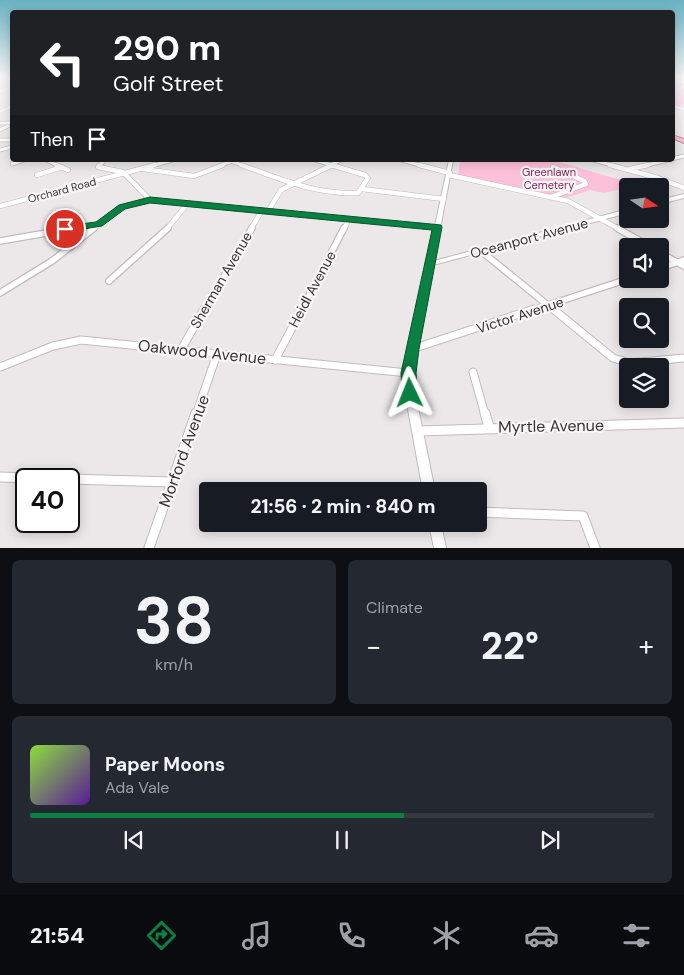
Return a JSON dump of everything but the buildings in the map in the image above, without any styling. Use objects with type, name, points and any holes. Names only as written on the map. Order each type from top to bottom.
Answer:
[{"type":"street","points":[[12,164],[18,162]]},
{"type":"street","points":[[51,162],[68,170]]},
{"type":"street","name":"Orchard Road","points":[[103,162],[98,167],[123,172]]},
{"type":"street","points":[[141,169],[166,162]]},
{"type":"street","points":[[141,169],[197,176],[228,162]]},
{"type":"street","points":[[233,162],[316,191],[352,194],[362,189],[444,199]]},
{"type":"street","points":[[322,162],[367,177],[362,189]]},
{"type":"street","name":"Sherman Avenue","points":[[181,350],[265,211],[281,190],[337,162]]},
{"type":"street","points":[[408,162],[449,174],[572,203],[633,238]]},
{"type":"street","points":[[427,482],[408,373],[451,162]]},
{"type":"street","points":[[601,162],[663,179],[684,188]]},
{"type":"street","points":[[628,169],[659,162]]},
{"type":"street","points":[[37,175],[62,167]]},
{"type":"street","points":[[551,197],[586,184],[584,181],[553,167]]},
{"type":"street","name":"Orchard Road","points":[[0,206],[123,172],[141,169]]},
{"type":"street","points":[[123,172],[150,200]]},
{"type":"street","points":[[669,200],[684,196]]},
{"type":"street","points":[[0,293],[58,257],[122,207],[150,200],[437,227]]},
{"type":"street","points":[[109,281],[161,236],[186,209],[188,204]]},
{"type":"street","name":"Oceanport Avenue","points":[[430,264],[619,213]]},
{"type":"street","name":"Heidl Avenue","points":[[275,360],[349,219]]},
{"type":"street","points":[[0,241],[99,224]]},
{"type":"street","points":[[481,251],[608,355],[630,363],[684,358]]},
{"type":"street","points":[[669,258],[684,266]]},
{"type":"street","points":[[669,265],[684,260]]},
{"type":"street","name":"Victor Avenue","points":[[412,349],[619,282]]},
{"type":"street","name":"Oakwood Avenue","points":[[0,367],[46,348],[84,340],[408,373]]},
{"type":"street","name":"Morford Avenue","points":[[149,548],[217,354]]},
{"type":"street","points":[[473,372],[489,427]]},
{"type":"street","name":"Myrtle Avenue","points":[[418,431],[489,427],[684,423]]},
{"type":"street","points":[[0,477],[49,476],[172,482]]},
{"type":"street","points":[[487,512],[583,516],[595,548]]},
{"type":"street","points":[[437,532],[440,548]]},
{"type":"green space","points":[[675,103],[684,103],[684,104],[675,106]]},
{"type":"green space","name":"Greenlawn Cemetery","points":[[460,162],[559,162],[619,179],[619,189],[604,193],[590,190],[559,200],[458,178]]},
{"type":"route","points":[[65,229],[99,224],[122,207],[150,200],[437,227],[408,373],[410,393]]}]
